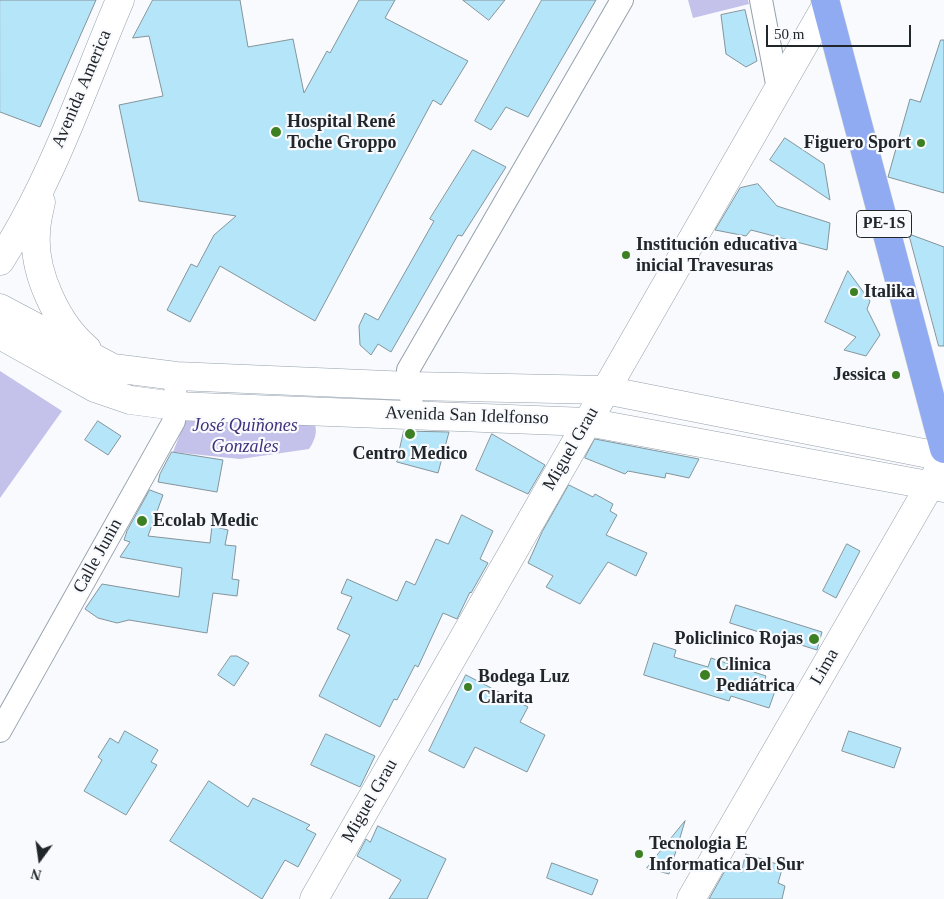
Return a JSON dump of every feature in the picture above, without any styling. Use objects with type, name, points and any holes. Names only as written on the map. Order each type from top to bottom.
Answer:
[{"type":"highway","name":"PE-1S","points":[[827,2],[944,449]]},
{"type":"street","name":"Avenida America","points":[[44,178],[120,0]]},
{"type":"street","points":[[413,414],[408,370],[622,0]]},
{"type":"street","points":[[761,0],[778,89]]},
{"type":"street","name":"Miguel Grau","points":[[314,899],[827,2]]},
{"type":"street","points":[[0,260],[18,234],[44,178]]},
{"type":"street","points":[[44,178],[36,234],[41,272],[52,306],[75,340],[104,365]]},
{"type":"street","name":"Avenida San Idelfonso","points":[[0,308],[104,365],[113,368],[176,376],[410,386],[605,390],[944,457]]},
{"type":"street","name":"Avenida San Idelfonso","points":[[0,335],[95,388],[130,400],[175,406],[587,422],[937,487]]},
{"type":"street","name":"Calle Junin","points":[[0,731],[174,421],[176,376]]},
{"type":"street","name":"Lima","points":[[692,899],[937,487],[944,461]]},
{"type":"green space","points":[[688,0],[748,0],[749,4],[693,18]]},
{"type":"green space","points":[[0,371],[62,411],[0,498]]},
{"type":"green space","name":"José Quiñones Gonzales","points":[[188,414],[312,416],[316,433],[309,449],[240,459],[173,452]]},
{"type":"building","points":[[0,0],[96,0],[40,127],[0,112]]},
{"type":"building","points":[[153,0],[240,0],[248,47],[293,39],[304,93],[327,51],[330,53],[359,0],[395,0],[385,18],[468,61],[441,105],[433,100],[315,321],[220,266],[190,322],[167,310],[191,264],[197,267],[214,235],[236,216],[139,201],[119,105],[163,96],[149,36],[133,38]]},
{"type":"building","points":[[463,0],[505,0],[489,20]]},
{"type":"building","points":[[542,0],[596,0],[528,117],[506,107],[491,130],[475,121]]},
{"type":"building","points":[[745,10],[757,61],[746,67],[726,54],[721,15]]},
{"type":"building","name":"Figuero Sport","points":[[941,40],[944,40],[944,193],[888,177],[910,99],[920,102]]},
{"type":"building","points":[[785,138],[824,164],[830,200],[770,160]]},
{"type":"building","points":[[473,150],[506,167],[462,236],[458,235],[391,352],[378,344],[371,355],[360,345],[359,326],[365,313],[378,320],[434,221],[430,219]]},
{"type":"building","points":[[758,184],[777,206],[830,223],[827,250],[751,230],[746,236],[715,230],[740,188]]},
{"type":"building","points":[[909,234],[944,247],[944,346],[939,346]]},
{"type":"building","points":[[848,271],[870,301],[867,309],[880,335],[866,356],[844,350],[856,337],[825,322]]},
{"type":"building","points":[[98,421],[121,436],[108,455],[85,440]]},
{"type":"building","points":[[404,431],[449,432],[438,473],[397,462]]},
{"type":"building","points":[[492,434],[545,465],[528,494],[476,470]]},
{"type":"building","points":[[595,439],[699,459],[689,478],[666,473],[665,478],[628,471],[625,474],[585,458]]},
{"type":"building","points":[[172,452],[223,460],[217,492],[158,482],[160,474]]},
{"type":"building","points":[[569,485],[593,497],[595,494],[613,504],[610,511],[617,515],[606,535],[647,553],[636,576],[608,562],[580,604],[546,587],[553,576],[528,563],[542,532]]},
{"type":"building","points":[[150,490],[163,495],[148,536],[210,543],[212,526],[228,530],[225,545],[236,546],[232,579],[239,580],[237,596],[213,593],[207,633],[129,620],[117,623],[98,618],[85,609],[102,584],[179,597],[182,568],[120,557],[130,542],[124,540],[127,531]]},
{"type":"building","points":[[462,515],[493,531],[480,559],[488,563],[470,592],[457,619],[443,613],[418,667],[415,665],[397,700],[394,699],[380,727],[319,696],[350,635],[337,629],[352,597],[341,593],[347,579],[397,601],[406,581],[415,585],[436,539],[448,544]]},
{"type":"building","points":[[847,544],[860,551],[836,598],[823,591]]},
{"type":"building","points":[[736,605],[822,632],[817,650],[730,623]]},
{"type":"building","name":"Clinica Pediátrica","points":[[654,643],[676,650],[674,657],[708,667],[711,658],[766,676],[762,687],[775,691],[769,708],[731,696],[729,701],[644,675]]},
{"type":"building","points":[[231,656],[237,656],[249,663],[234,686],[218,675]]},
{"type":"building","points":[[466,675],[528,707],[520,722],[545,735],[527,772],[475,747],[464,768],[429,751]]},
{"type":"building","points":[[125,731],[158,750],[151,762],[157,765],[126,815],[84,791],[102,760],[98,757],[110,738],[118,743]]},
{"type":"building","points":[[849,731],[901,748],[894,768],[842,751]]},
{"type":"building","points":[[326,734],[375,756],[360,787],[311,765]]},
{"type":"building","points":[[209,781],[248,807],[253,798],[310,825],[306,829],[316,834],[298,867],[285,860],[262,899],[170,841]]},
{"type":"building","points":[[685,821],[669,874],[647,868]]},
{"type":"building","points":[[378,826],[446,859],[427,899],[389,899],[401,880],[357,856],[366,839],[370,842]]},
{"type":"building","points":[[746,854],[783,866],[778,883],[785,886],[782,899],[709,899],[727,867],[741,872]]},
{"type":"building","points":[[552,863],[598,880],[592,895],[547,878]]},
{"type":"place","name":"Hospital René Toche Groppo","points":[[276,132]]},
{"type":"place","name":"Figuero Sport","points":[[921,143]]},
{"type":"place","name":"Institución educativa inicial Travesuras","points":[[626,255]]},
{"type":"place","name":"Italika","points":[[854,292]]},
{"type":"place","name":"Jessica","points":[[896,375]]},
{"type":"place","name":"Centro Medico","points":[[410,434]]},
{"type":"place","name":"Ecolab Medic","points":[[142,521]]},
{"type":"place","name":"Policlinico Rojas","points":[[814,639]]},
{"type":"place","name":"Clinica Pediátrica","points":[[705,675]]},
{"type":"place","name":"Bodega Luz Clarita","points":[[468,687]]},
{"type":"place","name":"Tecnologia E Informatica Del Sur","points":[[639,854]]}]
